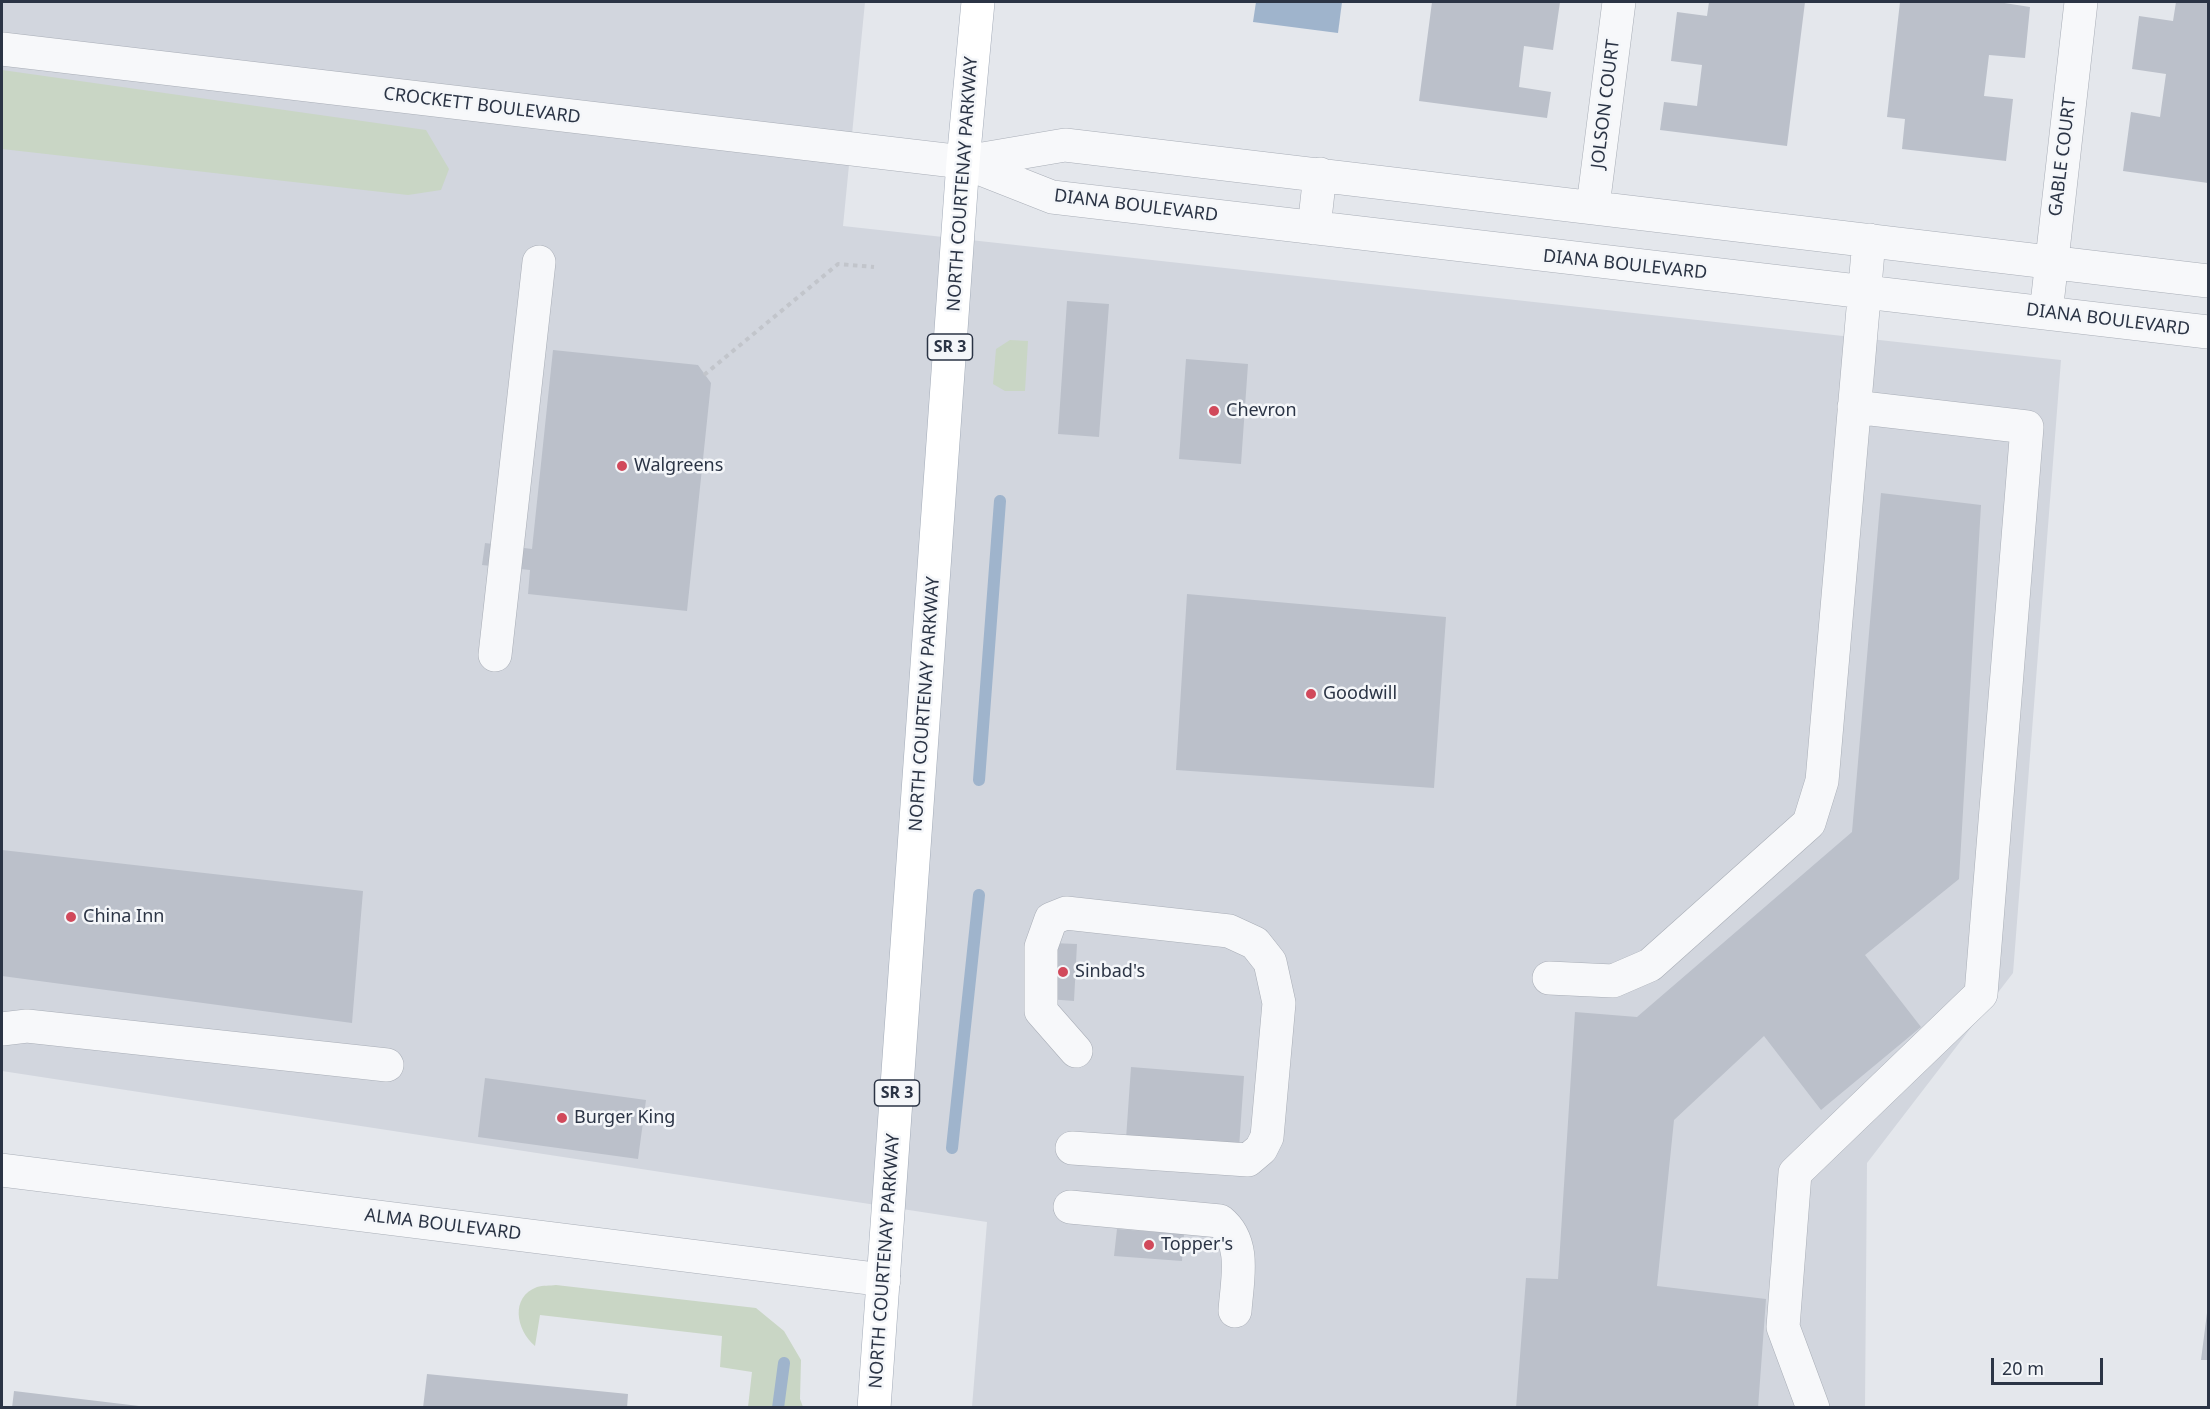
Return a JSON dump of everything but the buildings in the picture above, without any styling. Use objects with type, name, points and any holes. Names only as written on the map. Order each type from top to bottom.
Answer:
[{"type":"main road","name":"NORTH COURTENAY PARKWAY","points":[[874,1407],[963,162],[978,2]]},
{"type":"street","name":"JOLSON COURT","points":[[1593,206],[1620,2]]},
{"type":"street","name":"GABLE COURT","points":[[2046,313],[2081,2]]},
{"type":"street","name":"CROCKETT BOULEVARD","points":[[2,49],[963,162]]},
{"type":"street","points":[[963,162],[1065,145],[1593,206],[2208,281]]},
{"type":"street","name":"DIANA BOULEVARD","points":[[963,162],[1052,197],[1864,290],[2208,332]]},
{"type":"street","points":[[1314,228],[1320,174]]},
{"type":"street","points":[[1549,978],[1613,981],[1650,965],[1809,824],[1822,781],[1869,240]]},
{"type":"street","points":[[495,655],[539,262]]},
{"type":"street","points":[[1813,1407],[1783,1327],[1796,1173],[1980,994],[2027,427],[1854,407]]},
{"type":"street","points":[[1072,1148],[1248,1160],[1261,1149],[1267,1137],[1279,1003],[1270,962],[1255,944],[1228,931],[1066,913],[1051,919],[1041,947],[1041,1011],[1076,1051]]},
{"type":"street","points":[[2,1029],[27,1026],[387,1065]]},
{"type":"street","name":"ALMA BOULEVARD","points":[[2,1170],[884,1280]]},
{"type":"street","points":[[1070,1207],[1220,1221],[1228,1228],[1238,1248],[1235,1311]]},
{"type":"path","points":[[704,375],[838,264],[874,267]]},
{"type":"shaded area","points":[[2,2],[865,2],[843,226],[2061,360],[2013,973],[1867,1163],[1865,1407],[972,1407],[987,1222],[2,1071]]},
{"type":"green space","points":[[2,70],[426,130],[449,169],[441,190],[408,195],[2,149]]},
{"type":"green space","points":[[1010,340],[1028,341],[1025,391],[1005,391],[993,384],[996,349]]},
{"type":"green space","points":[[556,1285],[756,1308],[784,1331],[801,1360],[800,1399],[803,1407],[748,1407],[752,1372],[720,1367],[722,1336],[540,1315],[535,1346],[520,1323],[519,1306],[528,1292],[539,1286]]},
{"type":"water","points":[[1256,2],[1342,2],[1338,33],[1253,22]]},
{"type":"waterway","points":[[979,780],[1000,501]]},
{"type":"waterway","points":[[952,1148],[979,895]]},
{"type":"waterway","points":[[778,1408],[784,1363]]},
{"type":"place","name":"Chevron","points":[[1214,411]]},
{"type":"place","name":"Walgreens","points":[[622,466]]},
{"type":"place","name":"Goodwill","points":[[1311,694]]},
{"type":"place","name":"China Inn","points":[[71,917]]},
{"type":"place","name":"Sinbad's","points":[[1063,972]]},
{"type":"place","name":"Burger King","points":[[562,1118]]},
{"type":"place","name":"Topper's","points":[[1149,1245]]}]
